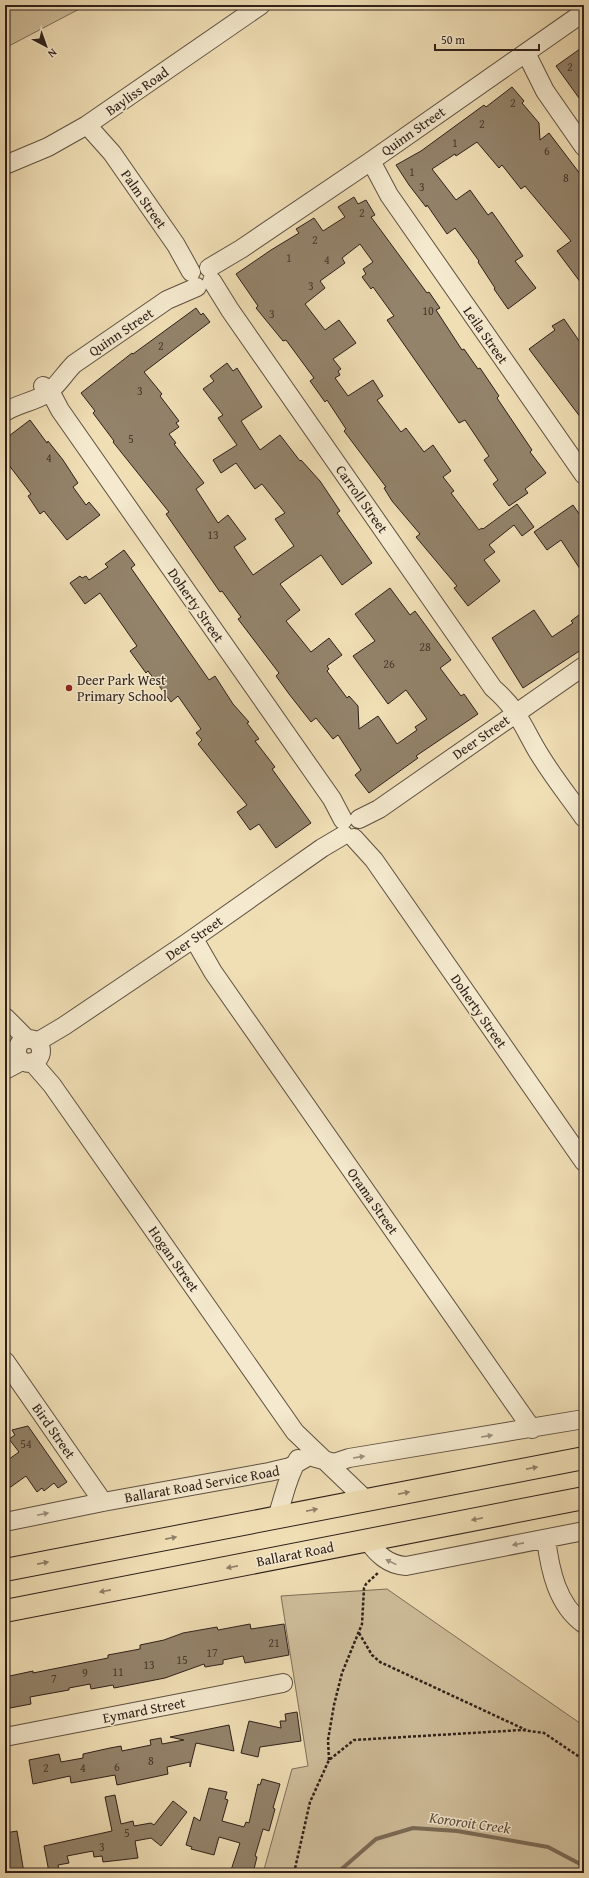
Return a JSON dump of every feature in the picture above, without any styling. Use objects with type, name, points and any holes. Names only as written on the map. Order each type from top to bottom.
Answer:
[{"type":"highway","points":[[5,1570],[584,1458]]},
{"type":"highway","name":"Ballarat Road","points":[[5,1611],[584,1498]]},
{"type":"street","name":"Bayliss Road","points":[[5,165],[48,147],[91,122],[261,5]]},
{"type":"street","name":"Quinn Street","points":[[8,410],[21,397],[46,390],[62,369],[74,364],[202,277],[367,164],[584,12]]},
{"type":"street","points":[[521,56],[584,146]]},
{"type":"street","name":"Palm Street","points":[[91,122],[176,244],[202,277]]},
{"type":"street","name":"Leila Street","points":[[367,164],[584,475]]},
{"type":"street","name":"Carroll Street","points":[[202,277],[230,310],[493,688],[501,707],[512,715],[584,818]]},
{"type":"street","name":"Doherty Street","points":[[46,390],[584,1162]]},
{"type":"street","name":"Deer Street","points":[[5,1070],[26,1052],[190,941],[351,827],[584,666]]},
{"type":"street","name":"Orama Street","points":[[190,941],[532,1429]]},
{"type":"street","name":"Hogan Street","points":[[6,1018],[26,1052],[52,1085],[295,1432],[323,1461],[366,1500]]},
{"type":"street","name":"Bird Street","points":[[5,1361],[104,1502]]},
{"type":"street","name":"Ballarat Road Service Road","points":[[5,1522],[104,1502],[269,1472],[294,1465],[309,1456],[334,1463],[349,1458],[532,1429],[584,1419]]},
{"type":"street","name":"Hogan Street","points":[[277,1517],[286,1493],[288,1476],[299,1452],[295,1432]]},
{"type":"street","points":[[367,1540],[377,1553],[390,1563],[406,1566],[584,1531]]},
{"type":"street","points":[[546,1539],[558,1592],[572,1614],[584,1624]]},
{"type":"street","name":"Eymard Street","points":[[5,1737],[283,1684]]},
{"type":"path","points":[[329,1760],[328,1740],[334,1705],[342,1673],[362,1624],[364,1588],[373,1577],[390,1563]]},
{"type":"path","points":[[359,1633],[372,1655],[380,1662],[528,1731]]},
{"type":"path","points":[[294,1873],[310,1802],[329,1760],[354,1740],[528,1731],[544,1733],[584,1760]]},
{"type":"shaded area","points":[[5,5],[87,5],[5,48]]},
{"type":"shaded area","points":[[387,1589],[584,1726],[584,1873],[263,1873],[292,1769],[308,1766],[281,1596]]},
{"type":"building","points":[[584,46],[584,105],[556,66]]},
{"type":"building","points":[[512,87],[524,101],[522,103],[539,123],[540,140],[549,133],[584,179],[584,287],[557,251],[571,241],[525,186],[521,189],[502,165],[499,168],[477,142],[456,156],[455,154],[432,169],[456,200],[470,190],[488,215],[492,212],[523,256],[515,261],[536,288],[508,309],[494,289],[495,288],[478,262],[479,261],[455,228],[447,234],[427,205],[426,207],[409,185],[396,165],[421,151],[484,105],[486,107]]},
{"type":"building","points":[[354,197],[358,204],[366,200],[375,215],[371,217],[427,293],[429,292],[440,308],[436,310],[462,350],[464,349],[478,369],[480,368],[499,396],[497,398],[532,450],[530,452],[546,473],[525,489],[528,493],[509,506],[493,484],[498,480],[484,460],[489,456],[465,420],[459,423],[387,320],[394,316],[373,287],[371,289],[362,277],[366,274],[363,269],[373,262],[360,244],[342,258],[345,263],[320,281],[325,288],[305,304],[325,330],[339,320],[356,343],[333,359],[341,369],[338,371],[340,375],[335,378],[348,396],[373,380],[383,396],[377,400],[401,432],[406,428],[424,452],[433,445],[451,471],[443,477],[454,491],[451,493],[479,530],[482,528],[483,529],[517,504],[534,527],[522,536],[514,525],[489,545],[495,552],[484,560],[500,581],[468,606],[454,588],[457,586],[416,537],[420,534],[392,501],[384,488],[386,487],[344,431],[346,429],[327,400],[325,402],[310,381],[314,378],[286,340],[283,341],[256,308],[258,306],[236,274],[299,233],[296,229],[314,218],[323,231],[345,217],[338,207]]},
{"type":"building","points":[[196,308],[201,315],[203,313],[210,322],[144,372],[162,394],[160,396],[179,421],[176,423],[179,427],[169,434],[176,443],[174,444],[204,483],[196,489],[218,523],[228,515],[246,539],[234,547],[253,575],[294,546],[275,519],[285,513],[262,484],[255,489],[236,463],[221,473],[213,460],[237,445],[218,418],[223,415],[203,389],[214,381],[210,376],[227,363],[233,371],[237,368],[262,407],[241,421],[260,450],[280,435],[300,461],[301,460],[320,481],[340,511],[337,513],[372,563],[342,585],[321,555],[280,584],[300,610],[286,621],[311,652],[329,638],[342,655],[327,666],[329,669],[327,671],[347,698],[349,696],[358,706],[359,729],[378,716],[397,744],[417,730],[415,727],[427,719],[406,690],[388,704],[353,656],[375,641],[355,614],[390,588],[410,615],[415,611],[451,660],[440,668],[461,696],[464,694],[478,714],[416,756],[418,758],[369,793],[355,775],[361,770],[338,735],[333,739],[316,718],[311,722],[289,694],[276,676],[279,673],[238,619],[241,617],[222,591],[220,592],[166,514],[169,512],[113,442],[114,441],[93,413],[95,411],[81,393],[132,353],[133,354]]},
{"type":"building","points":[[564,319],[584,348],[584,422],[529,349],[555,330],[552,326]]},
{"type":"building","points":[[30,420],[47,443],[48,441],[63,460],[78,483],[73,487],[86,505],[89,502],[100,515],[67,540],[44,511],[40,514],[28,496],[31,494],[5,460],[5,439]]},
{"type":"building","points":[[573,505],[584,521],[584,575],[561,540],[547,550],[534,532]]},
{"type":"building","points":[[124,550],[135,565],[131,568],[209,680],[215,676],[233,704],[249,722],[247,723],[259,739],[255,741],[275,767],[272,769],[311,823],[276,848],[259,824],[250,830],[237,812],[247,805],[198,744],[202,740],[196,733],[201,729],[178,696],[171,702],[148,671],[146,673],[130,651],[137,646],[100,593],[85,604],[70,583],[80,576],[82,578],[86,576],[89,580],[108,567],[105,564]]},
{"type":"building","points":[[534,610],[552,637],[573,623],[571,621],[584,611],[584,648],[523,688],[492,638]]},
{"type":"building","points":[[28,1426],[67,1482],[58,1488],[54,1483],[44,1491],[42,1488],[37,1492],[26,1476],[5,1491],[5,1462],[19,1452],[9,1439],[15,1435],[12,1430]]},
{"type":"building","points":[[250,1624],[251,1629],[284,1624],[289,1655],[245,1663],[243,1656],[223,1660],[223,1664],[205,1667],[204,1664],[165,1678],[114,1688],[113,1685],[91,1689],[90,1684],[69,1688],[69,1690],[30,1697],[31,1704],[10,1708],[5,1677],[108,1658],[108,1655],[140,1649],[140,1645],[164,1640],[183,1633],[217,1627],[218,1630]]},
{"type":"building","points":[[297,1712],[301,1741],[260,1747],[258,1757],[241,1753],[249,1721],[281,1728],[280,1721],[286,1721],[285,1714]]},
{"type":"building","points":[[229,1725],[234,1751],[196,1743],[190,1767],[190,1762],[167,1767],[168,1774],[117,1785],[115,1775],[71,1783],[70,1776],[33,1784],[29,1760],[59,1754],[61,1762],[83,1758],[83,1754],[110,1748],[121,1746],[122,1751],[151,1745],[150,1740],[161,1738],[162,1744],[184,1740],[170,1737]]},
{"type":"building","points":[[262,1779],[280,1784],[273,1808],[275,1809],[269,1831],[263,1829],[255,1856],[257,1857],[253,1873],[230,1873],[240,1843],[219,1837],[214,1855],[191,1849],[192,1847],[186,1845],[194,1817],[200,1821],[209,1788],[227,1792],[225,1799],[228,1800],[222,1821],[244,1827],[246,1822],[249,1823],[258,1784],[260,1785]]},
{"type":"building","points":[[115,1795],[121,1824],[133,1821],[134,1826],[151,1823],[154,1825],[173,1801],[187,1812],[161,1846],[151,1838],[135,1841],[138,1858],[103,1862],[102,1856],[94,1857],[93,1851],[67,1856],[69,1863],[58,1865],[59,1870],[49,1872],[44,1846],[112,1831],[105,1797]]},
{"type":"building","points":[[17,1831],[24,1873],[5,1873],[5,1833]]},
{"type":"waterway","name":"Kororoit Creek","points":[[337,1873],[376,1839],[413,1828],[457,1831],[548,1847],[584,1866]]},
{"type":"place","name":"Deer Park West Primary School","points":[[69,688]]}]
